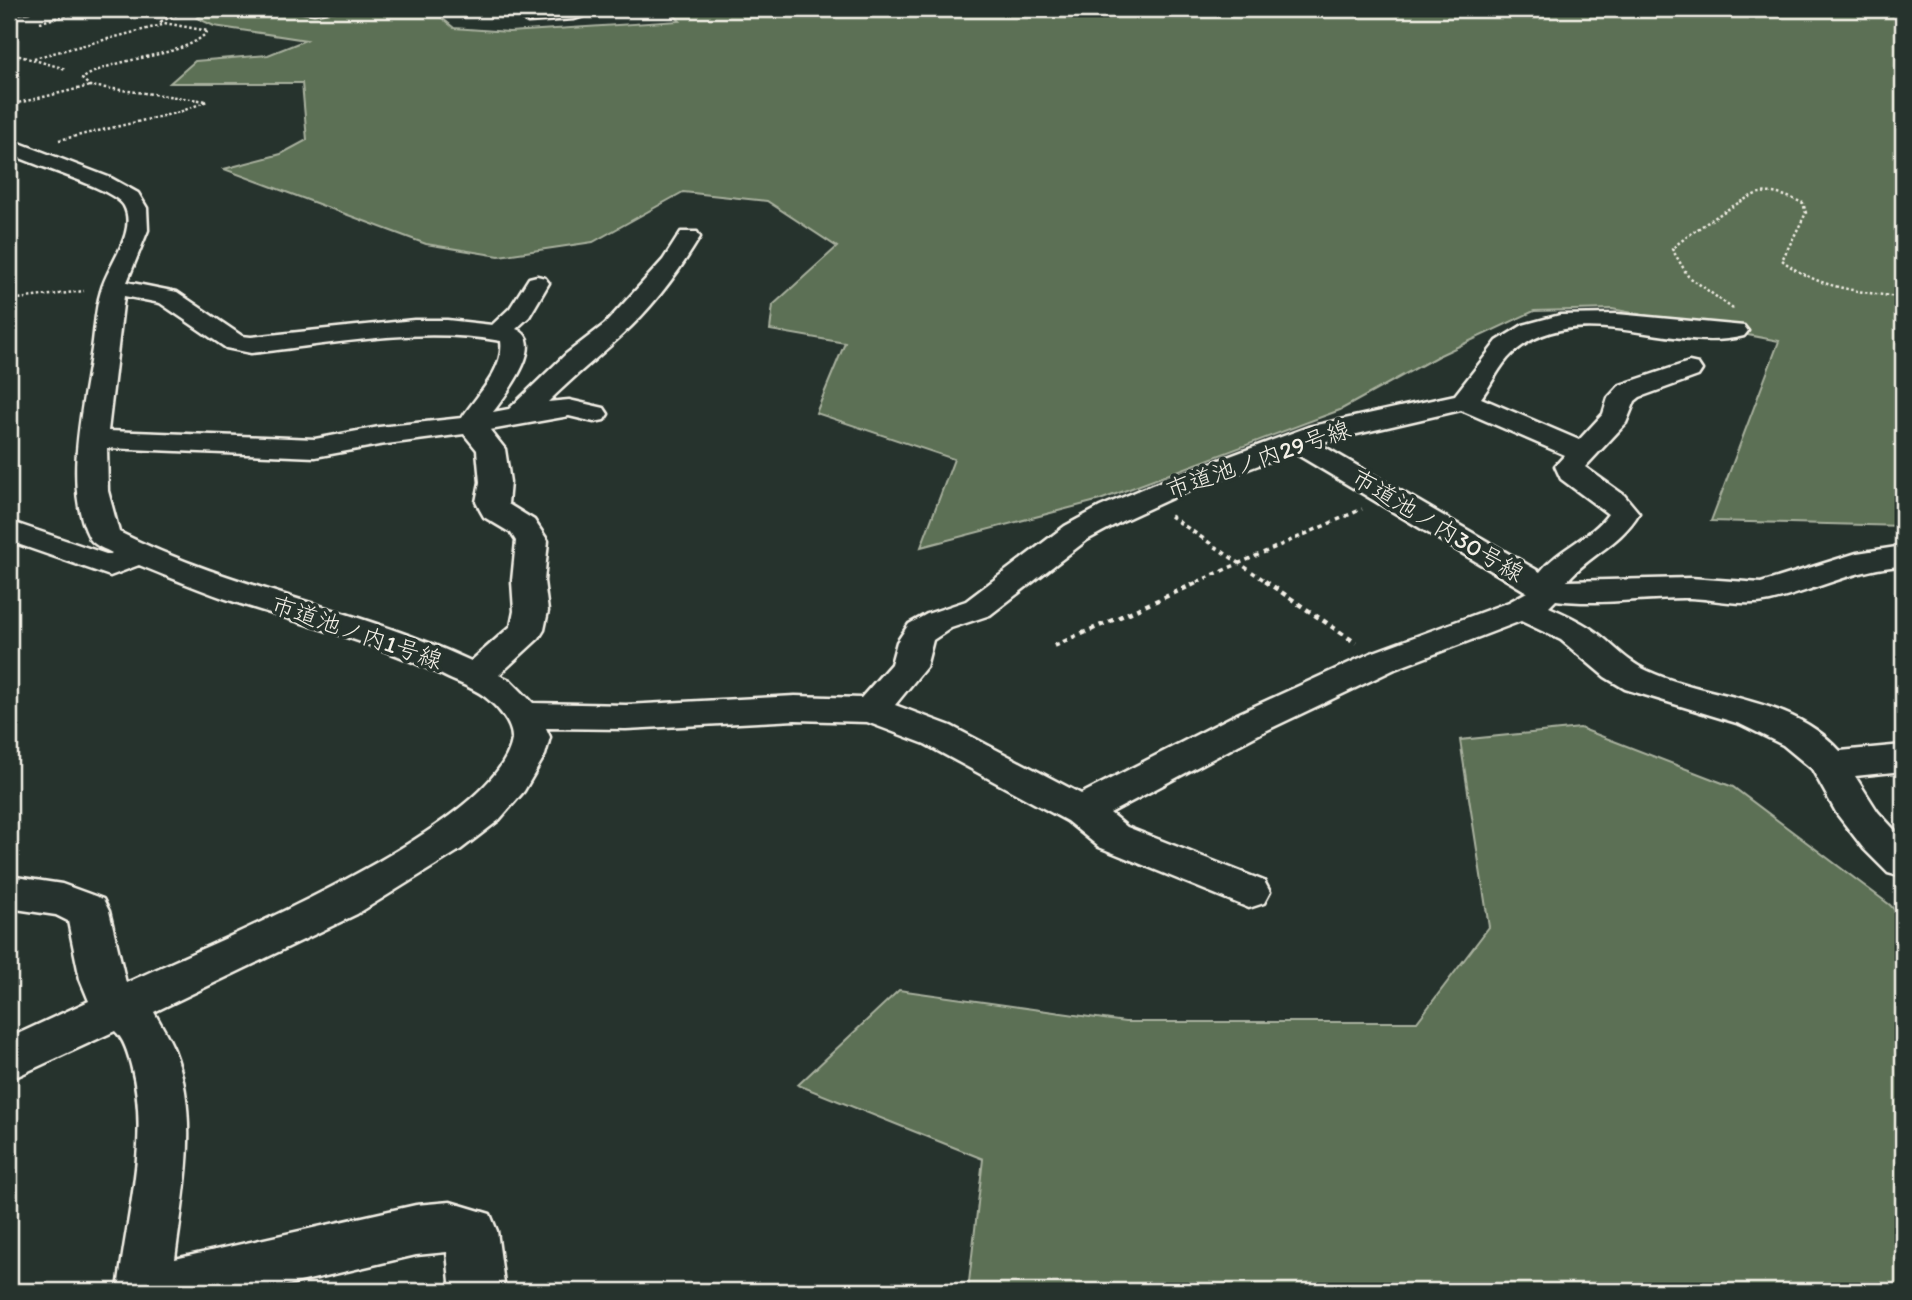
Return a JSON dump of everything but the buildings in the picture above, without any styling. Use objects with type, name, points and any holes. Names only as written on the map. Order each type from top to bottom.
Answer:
[{"type":"street","name":"市道池ノ内1号線","points":[[13,148],[120,190],[131,198],[140,212],[139,224],[114,287],[93,439],[93,494],[96,517],[104,537],[138,554],[247,594],[412,647],[497,688],[523,715]]},
{"type":"street","points":[[520,414],[575,360],[614,329],[672,264],[689,237]]},
{"type":"street","points":[[499,332],[520,312],[537,283]]},
{"type":"street","points":[[114,287],[168,297],[235,343],[243,344],[303,341],[376,329],[407,327],[512,335],[516,350],[502,381],[471,425]]},
{"type":"street","points":[[1583,452],[1464,401],[1475,390],[1505,347],[1548,324],[1570,320],[1599,320],[1688,331],[1735,331]]},
{"type":"street","points":[[1534,599],[1566,560],[1612,527],[1623,513],[1621,508],[1569,470],[1616,417],[1622,398],[1630,391],[1689,370]]},
{"type":"street","name":"市道池ノ内29号線","points":[[871,710],[908,667],[914,642],[920,632],[939,621],[978,608],[1076,533],[1146,499],[1295,441],[1338,427],[1464,401]]},
{"type":"street","points":[[93,439],[315,448],[569,408],[594,414]]},
{"type":"street","points":[[471,425],[491,449],[495,482],[491,502],[495,510],[523,527],[533,541],[528,581],[531,611],[527,629],[475,677]]},
{"type":"street","name":"市道池ノ内30号線","points":[[1295,441],[1391,496],[1534,599],[1604,659],[1636,680],[1722,703],[1763,719],[1817,750],[1830,765]]},
{"type":"street","points":[[9,530],[110,566],[138,554]]},
{"type":"street","points":[[1081,811],[1248,724],[1383,661],[1534,599],[1571,593],[1678,588],[1766,592],[1797,584],[1868,558],[1903,556]]},
{"type":"street","points":[[9,1060],[342,902],[446,839],[485,810],[521,764],[531,737],[523,715],[626,717],[795,708],[871,710],[939,735],[1081,811],[1113,837],[1249,892]]},
{"type":"street","points":[[1903,758],[1830,765],[1870,832],[1903,862]]},
{"type":"street","points":[[9,892],[62,900],[88,911],[102,979],[116,1011],[134,1019],[142,1031],[162,1090],[163,1165],[147,1291],[416,1230],[450,1227],[471,1231],[478,1291]]},
{"type":"lane","points":[[9,12],[26,9]]},
{"type":"lane","points":[[286,9],[336,9]]},
{"type":"lane","points":[[528,20],[574,18],[602,9]]},
{"type":"path","points":[[33,23],[93,9]]},
{"type":"path","points":[[163,24],[159,22],[191,9]]},
{"type":"path","points":[[34,58],[163,24],[209,33],[204,39],[185,47],[135,56],[92,71],[82,79],[90,86]]},
{"type":"path","points":[[9,53],[66,69]]},
{"type":"path","points":[[9,105],[90,86],[207,101],[180,111],[13,148]]},
{"type":"path","points":[[1735,331],[1746,326],[1744,316],[1675,263],[1672,249],[1681,239],[1727,211],[1747,195],[1762,192],[1784,195],[1803,203],[1806,213],[1801,226],[1785,246],[1782,260],[1795,273],[1820,284],[1903,298]]},
{"type":"path","points":[[9,300],[114,287]]},
{"type":"path","points":[[1054,646],[1391,496]]},
{"type":"path","points":[[1146,499],[1383,661]]},
{"type":"green space","points":[[213,9],[448,9],[442,18],[454,28],[509,32],[680,21],[668,9],[1299,9],[1306,15],[1343,9],[1903,9],[1903,526],[1711,521],[1779,341],[1612,309],[1534,311],[1438,356],[1340,410],[1100,500],[921,547],[954,459],[816,413],[845,343],[770,330],[773,305],[837,247],[767,201],[683,192],[593,242],[499,256],[426,244],[224,169],[281,154],[307,140],[302,83],[170,83],[195,61],[268,55],[306,40],[214,26],[197,18]]},
{"type":"green space","points":[[1580,728],[1733,787],[1890,905],[1903,919],[1903,1291],[968,1291],[983,1159],[798,1085],[899,990],[1125,1022],[1417,1022],[1489,927],[1460,740]]}]
